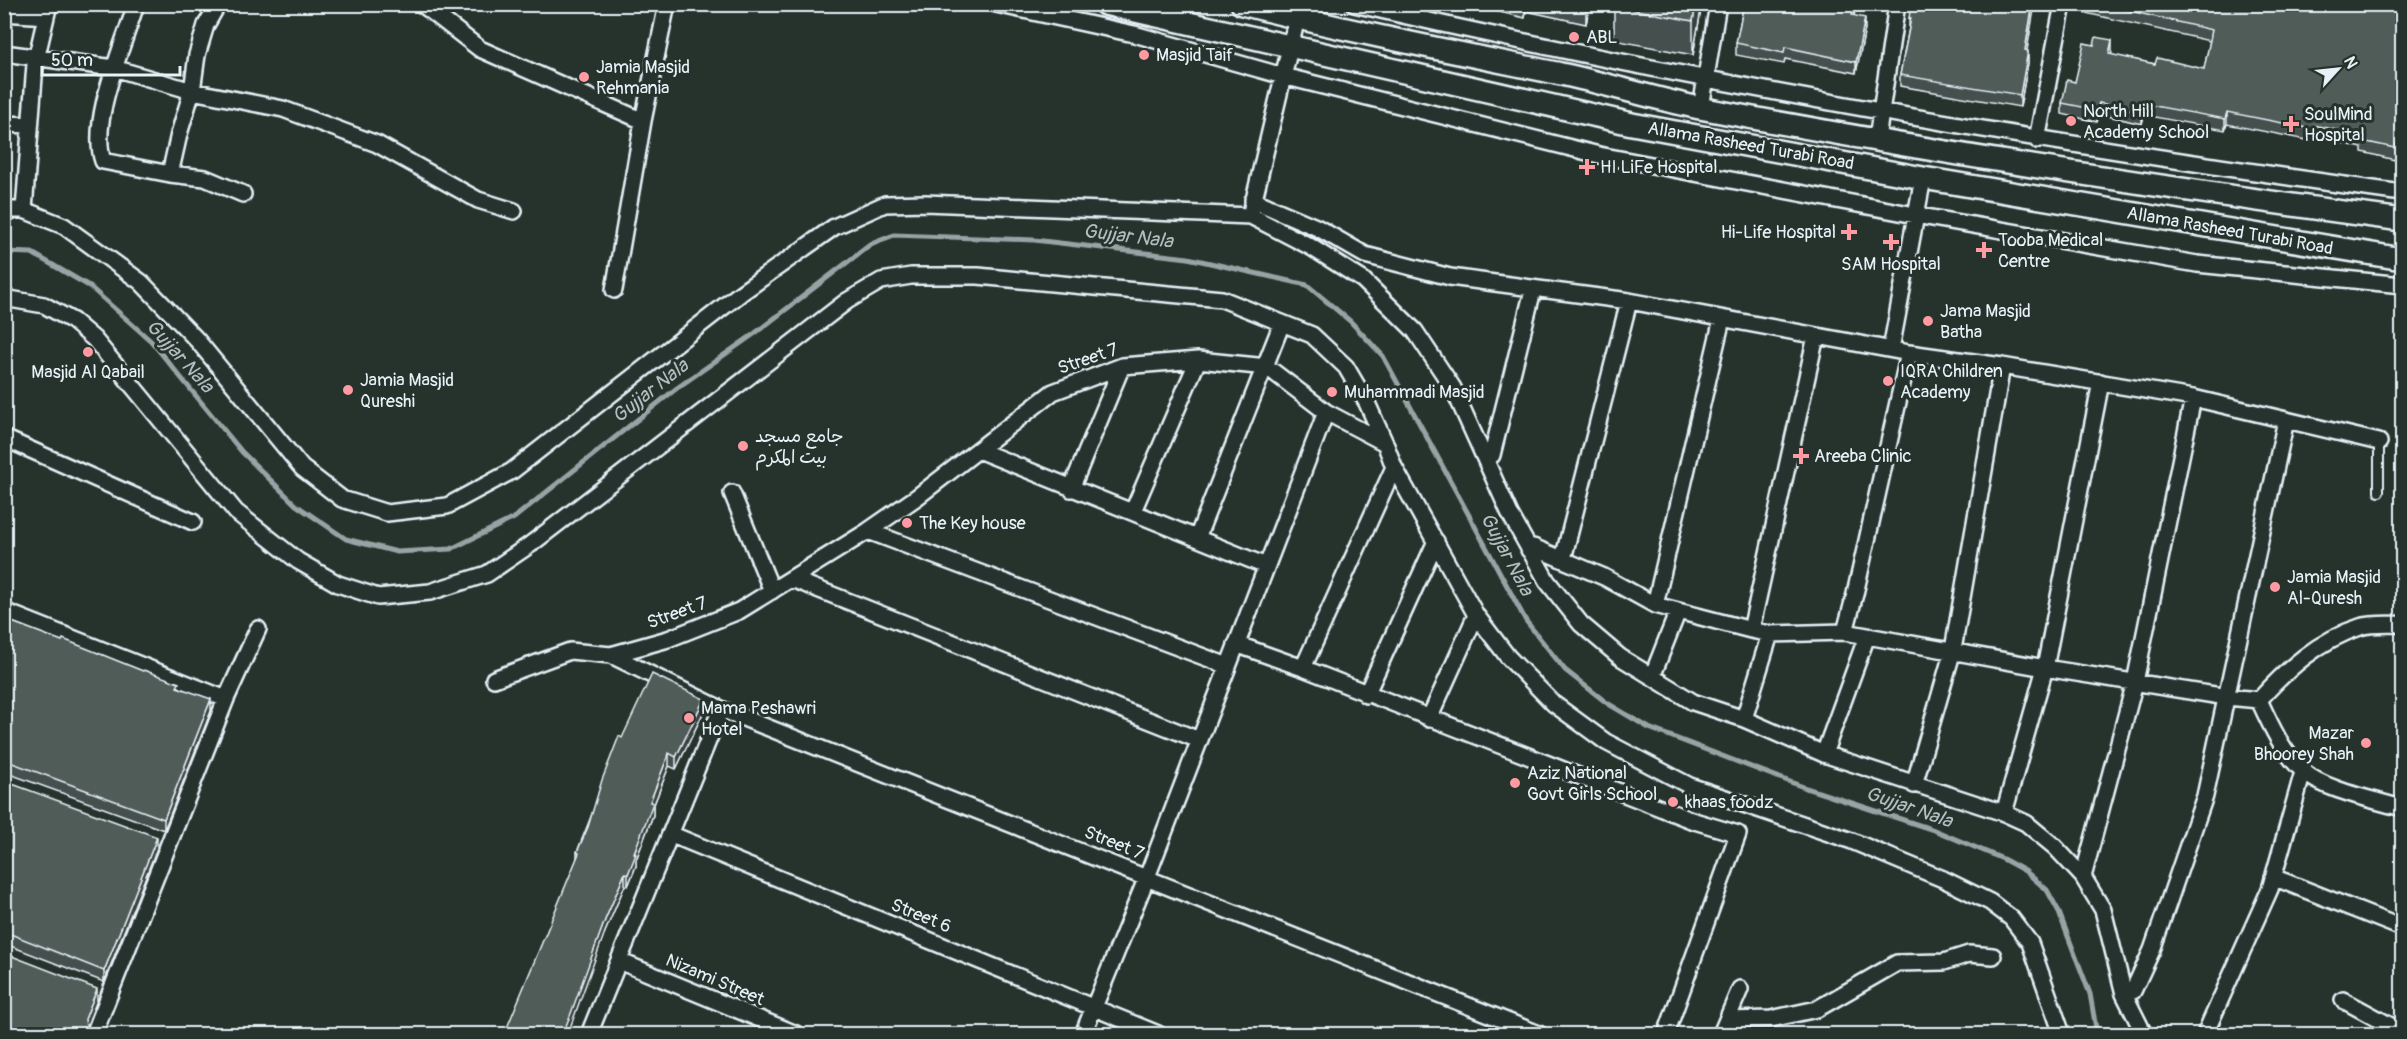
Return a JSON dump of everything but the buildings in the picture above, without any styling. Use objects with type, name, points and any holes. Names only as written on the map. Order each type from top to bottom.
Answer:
[{"type":"main road","name":"Allama Rasheed Turabi Road","points":[[1105,4],[1290,48],[1632,124],[1923,178],[2403,259]]},
{"type":"main road","name":"Allama Rasheed Turabi Road","points":[[1242,4],[1299,11],[1701,108],[2219,196],[2403,220]]},
{"type":"street","points":[[136,4],[114,68],[102,117],[100,152],[103,160],[170,174],[205,178],[243,194]]},
{"type":"street","points":[[170,174],[178,134],[192,91],[197,55],[206,25],[218,4]]},
{"type":"street","points":[[422,4],[480,49],[643,121]]},
{"type":"street","points":[[614,290],[643,121],[667,4]]},
{"type":"street","points":[[996,4],[1134,34],[1283,76],[1599,155],[1915,215],[2197,264],[2403,285]]},
{"type":"street","points":[[1354,4],[1479,33],[2037,140],[2403,193]]},
{"type":"street","points":[[1701,108],[1718,4]]},
{"type":"street","points":[[1877,139],[1897,4]]},
{"type":"street","points":[[2037,140],[2063,4]]},
{"type":"street","points":[[4,13],[48,10],[37,56],[24,210]]},
{"type":"street","points":[[1251,216],[1299,11]]},
{"type":"street","points":[[4,53],[114,68],[192,91],[283,109],[378,144],[478,200],[514,210]]},
{"type":"street","points":[[4,124],[30,125]]},
{"type":"street","points":[[1891,349],[1923,178]]},
{"type":"street","points":[[1253,200],[1318,228],[1365,255],[1450,277],[1533,290],[1629,301],[1909,353],[2193,398],[2379,442]]},
{"type":"street","points":[[4,210],[24,210],[64,226],[141,282],[197,340],[302,468],[342,499],[387,513],[447,506],[512,471],[741,293],[834,227],[885,204],[925,203],[1251,216],[1311,247],[1363,280],[1414,332],[1453,388],[1510,514],[1547,581],[1581,624],[1620,657],[1693,702],[1744,719],[1824,754],[2004,813],[2026,823],[2055,847],[2083,877],[2103,910],[2124,994],[2144,1035]]},
{"type":"street","points":[[1311,247],[1318,228]]},
{"type":"street","points":[[5,299],[44,304],[73,321],[94,339],[236,512],[298,561],[338,584],[378,597],[430,592],[487,574],[531,544],[847,301],[881,281],[911,276],[978,276],[1146,290],[1222,299],[1312,335],[1346,367],[1367,403],[1394,467],[1476,615],[1508,657],[1554,704],[1606,742],[1690,786],[1852,841],[1943,879],[1990,902],[2011,918],[2030,943],[2062,1035]]},
{"type":"street","points":[[1485,457],[1492,455],[1533,290]]},
{"type":"street","points":[[1563,559],[1629,301]]},
{"type":"street","points":[[1654,605],[1722,319]]},
{"type":"street","points":[[1197,538],[1267,367],[1282,323]]},
{"type":"street","points":[[1751,630],[1816,336]]},
{"type":"street","points":[[1845,632],[1909,353]]},
{"type":"street","points":[[1133,511],[1198,360]]},
{"type":"street","name":"Street 7","points":[[610,655],[668,639],[739,611],[868,531],[1053,392],[1122,366],[1198,360],[1267,367]]},
{"type":"street","points":[[1071,489],[1122,366]]},
{"type":"street","points":[[1914,785],[1953,650],[2002,366]]},
{"type":"street","points":[[1267,367],[1326,412],[1385,443]]},
{"type":"street","points":[[2004,813],[2045,668],[2101,382]]},
{"type":"street","points":[[2083,877],[2135,682],[2193,398]]},
{"type":"street","points":[[1083,1035],[1147,877],[1326,412]]},
{"type":"street","points":[[2124,994],[2133,991],[2152,950],[2205,796],[2286,420]]},
{"type":"street","points":[[4,438],[193,522]]},
{"type":"street","points":[[978,450],[1266,566]]},
{"type":"street","points":[[1303,668],[1394,467]]},
{"type":"street","points":[[732,493],[772,591]]},
{"type":"street","points":[[868,531],[1228,666]]},
{"type":"street","points":[[1366,695],[1436,541]]},
{"type":"street","points":[[1529,550],[1533,547],[1604,577],[1654,605],[1770,634],[1845,632],[2045,668],[2259,700]]},
{"type":"street","points":[[792,579],[1199,741]]},
{"type":"street","points":[[4,611],[226,699]]},
{"type":"street","points":[[1652,676],[1678,611]]},
{"type":"street","points":[[1429,719],[1476,615]]},
{"type":"street","points":[[2259,700],[2284,672],[2325,642],[2362,627],[2403,624]]},
{"type":"street","points":[[94,1035],[104,993],[164,841],[258,629]]},
{"type":"street","points":[[1744,719],[1770,634]]},
{"type":"street","points":[[1824,754],[1867,636]]},
{"type":"street","points":[[1236,644],[1691,820],[1738,834],[1666,1035]]},
{"type":"street","name":"Street 7","points":[[494,679],[570,651],[610,655],[721,709],[1539,1035]]},
{"type":"street","points":[[2259,700],[2275,734],[2303,772],[2339,791],[2403,808]]},
{"type":"street","points":[[589,1035],[721,709]]},
{"type":"street","points":[[2205,1035],[2273,877],[2303,772]]},
{"type":"street","name":"Street 6","points":[[670,834],[1158,1035]]},
{"type":"street","points":[[2273,877],[2403,928]]},
{"type":"street","points":[[1724,1028],[1817,1009],[1897,963],[1944,962],[1969,954],[1993,956]]},
{"type":"street","name":"Nizami Street","points":[[619,961],[796,1035]]},
{"type":"street","points":[[1724,1028],[1740,989]]},
{"type":"street","points":[[2343,1000],[2403,1032]]},
{"type":"lane","points":[[2379,442],[2379,492]]},
{"type":"waterway","name":"Gujjar Nala","points":[[4,252],[32,253],[89,286],[151,341],[242,452],[296,505],[346,539],[397,552],[451,549],[514,518],[677,388],[754,334],[871,244],[894,235],[1034,240],[1188,258],[1307,285],[1350,321],[1383,356],[1526,621],[1565,670],[1607,703],[1649,728],[1806,788],[1934,830],[2003,859],[2025,871],[2047,890],[2058,910],[2090,994],[2097,1034]]},
{"type":"place","name":"ABL","points":[[1574,37]]},
{"type":"place","name":"Masjid Taif","points":[[1144,55]]},
{"type":"place","name":"Jamia Masjid Rehmania","points":[[584,77]]},
{"type":"place","name":"North Hill Academy School","points":[[2071,121]]},
{"type":"place","name":"SoulMind Hospital","points":[[2291,124]]},
{"type":"place","name":"HI LiFe Hospital","points":[[1587,167]]},
{"type":"place","name":"Hi-Life Hospital","points":[[1849,232]]},
{"type":"place","name":"SAM Hospital","points":[[1891,242]]},
{"type":"place","name":"Tooba Medical Centre","points":[[1984,250]]},
{"type":"place","name":"Jama Masjid Batha","points":[[1928,321]]},
{"type":"place","name":"Masjid Al Qabail","points":[[88,352]]},
{"type":"place","name":"IQRA Children Academy","points":[[1888,381]]},
{"type":"place","name":"Jamia Masjid Qureshi","points":[[348,390]]},
{"type":"place","name":"Muhammadi Masjid","points":[[1332,392]]},
{"type":"place","name":"جامع مسجد بیت المکرم","points":[[743,446]]},
{"type":"place","name":"Areeba Clinic","points":[[1801,456]]},
{"type":"place","name":"The Key house","points":[[907,523]]},
{"type":"place","name":"Jamia Masjid Al-Quresh","points":[[2275,587]]},
{"type":"place","name":"Mama Peshawri Hotel","points":[[689,718]]},
{"type":"place","name":"Mazar Bhoorey Shah","points":[[2366,743]]},
{"type":"place","name":"Aziz National Govt Girls School","points":[[1515,783]]},
{"type":"place","name":"khaas foodz","points":[[1673,802]]}]
